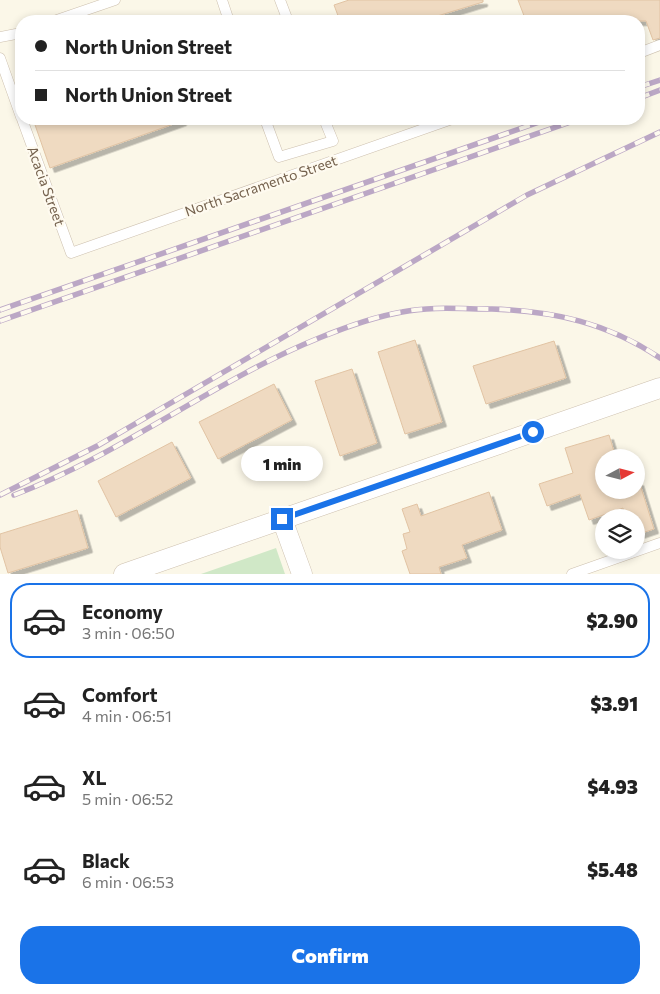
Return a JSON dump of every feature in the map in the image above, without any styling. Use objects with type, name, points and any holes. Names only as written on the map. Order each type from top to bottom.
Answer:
[{"type":"street","points":[[124,574],[660,388]]},
{"type":"street","points":[[282,519],[302,574]]},
{"type":"lane","points":[[71,15],[115,0]]},
{"type":"lane","points":[[222,0],[227,15]]},
{"type":"lane","points":[[280,0],[286,15]]},
{"type":"lane","points":[[0,37],[15,34]]},
{"type":"lane","points":[[645,51],[660,45]]},
{"type":"lane","name":"Acacia Street","points":[[0,58],[15,99]]},
{"type":"lane","name":"Acacia Street","points":[[25,125],[71,253]]},
{"type":"lane","points":[[267,125],[279,157],[333,141],[326,125]]},
{"type":"lane","name":"North Sacramento Street","points":[[71,253],[435,125]]},
{"type":"lane","points":[[572,574],[660,543]]},
{"type":"green space","points":[[276,548],[285,574],[201,574]]},
{"type":"building","points":[[349,0],[483,0],[483,2],[441,15],[338,15],[334,5]]},
{"type":"building","points":[[518,0],[660,0],[660,38],[653,40],[645,21],[645,15],[524,15]]},
{"type":"building","points":[[35,125],[171,125],[50,168]]},
{"type":"building","points":[[415,340],[442,422],[405,434],[378,352]]},
{"type":"building","points":[[554,341],[566,378],[486,404],[473,366]]},
{"type":"building","points":[[352,369],[377,443],[340,456],[315,381]]},
{"type":"building","points":[[274,384],[292,420],[218,459],[199,422]]},
{"type":"building","points":[[609,435],[613,449],[595,449],[595,499],[645,499],[654,529],[645,532],[645,509],[595,509],[595,518],[589,520],[580,494],[547,506],[539,484],[573,473],[565,448]]},
{"type":"building","points":[[172,442],[191,478],[116,517],[98,481]]},
{"type":"building","points":[[489,492],[502,530],[462,545],[467,558],[439,567],[441,574],[410,574],[402,551],[407,549],[403,534],[410,532],[402,509],[417,504],[421,516]]},
{"type":"building","points":[[77,510],[88,548],[8,573],[0,547],[0,534]]},
{"type":"railway","points":[[645,85],[660,80]]},
{"type":"railway","points":[[645,96],[660,90]]},
{"type":"railway","points":[[0,310],[531,125]]},
{"type":"railway","points":[[0,321],[562,125]]},
{"type":"railway","points":[[0,495],[97,446],[527,195],[660,132]]},
{"type":"railway","points":[[14,495],[92,459],[280,355],[339,330],[391,314],[413,310],[447,308],[515,310],[559,316],[580,321],[621,336],[660,358]]},
{"type":"route","points":[[282,519],[533,432]]}]
